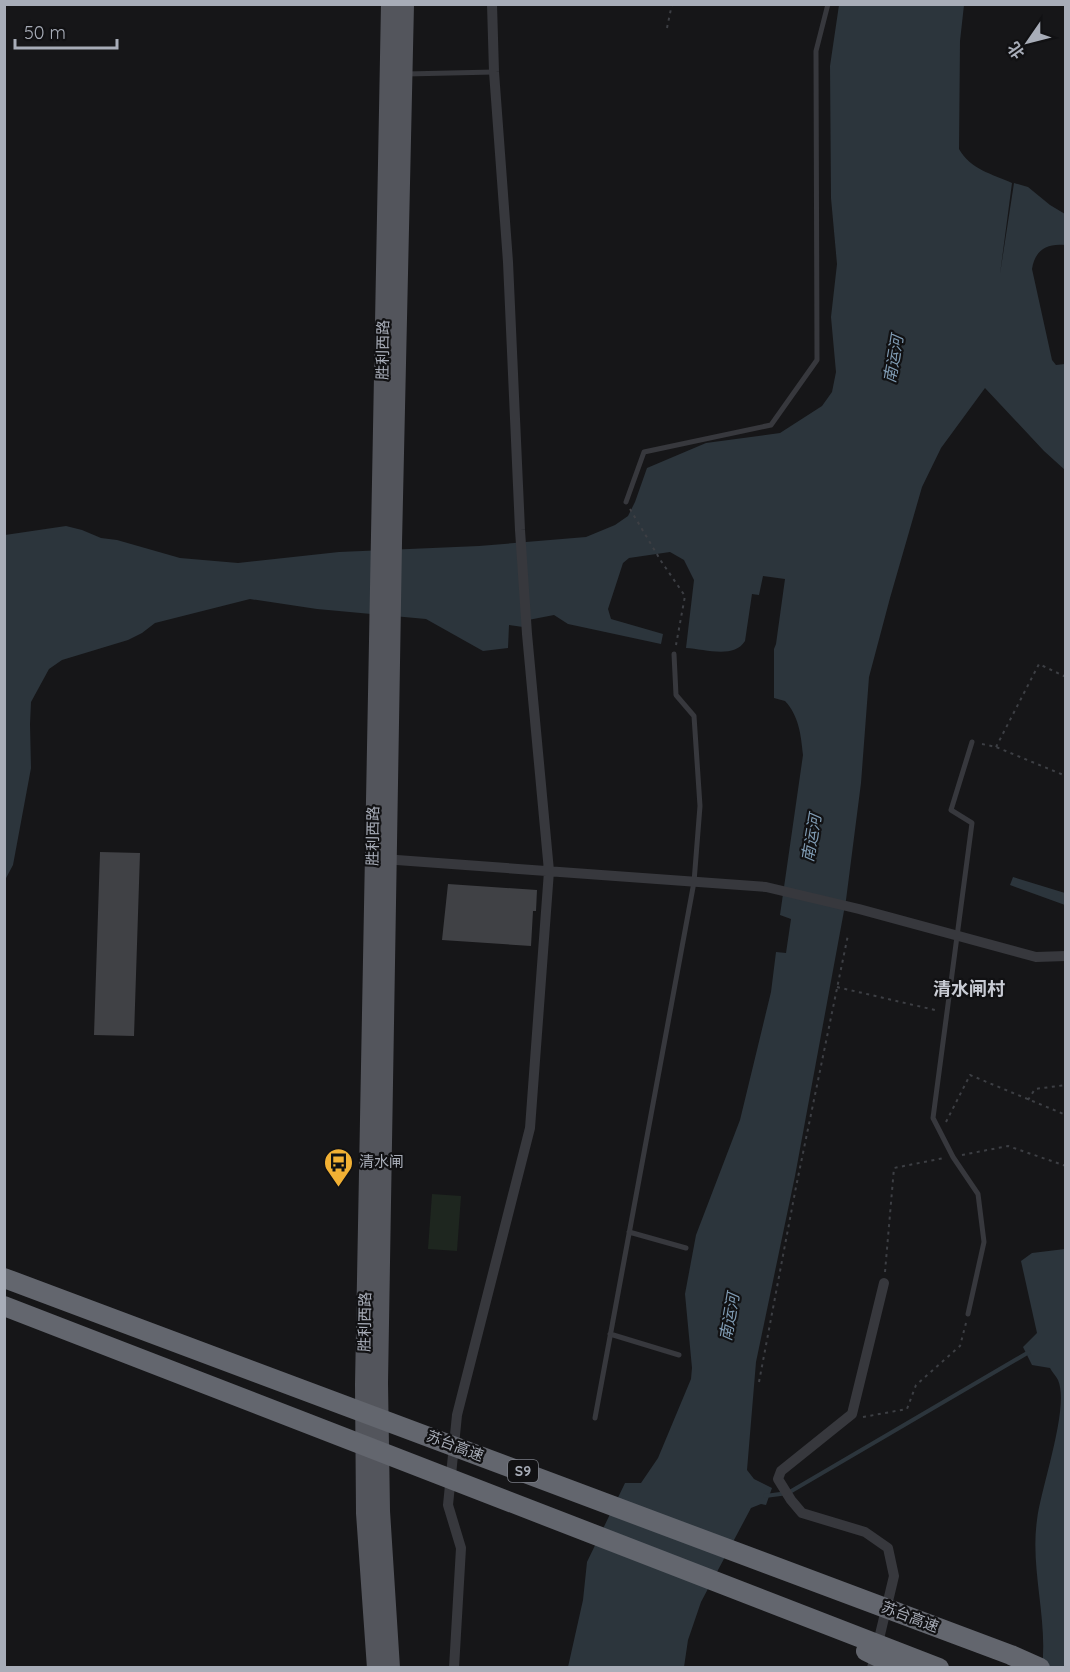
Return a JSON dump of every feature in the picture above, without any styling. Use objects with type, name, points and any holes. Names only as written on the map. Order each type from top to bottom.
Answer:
[{"type":"highway","name":"苏台高速","points":[[4,1278],[967,1638],[1040,1668]]},
{"type":"highway","name":"S9","points":[[4,1306],[939,1668]]},
{"type":"highway","points":[[703,1576],[901,1668]]},
{"type":"main road","name":"胜利西路","points":[[390,4],[396,74]]},
{"type":"main road","name":"胜利西路","points":[[376,1668],[365,1513],[364,1385],[380,859],[396,74],[405,4]]},
{"type":"main road","name":"胜利西路","points":[[380,859],[379,1383],[381,1511],[391,1668]]},
{"type":"street","points":[[454,1668],[461,1548],[448,1505],[457,1414],[530,1128],[549,871],[527,634],[520,530],[508,262],[494,72],[492,4]]},
{"type":"street","points":[[380,859],[766,887],[859,909],[1036,957],[1065,956]]},
{"type":"street","points":[[872,1668],[894,1576],[888,1548],[865,1532],[802,1513],[778,1479],[781,1471],[852,1414],[884,1283]]},
{"type":"lane","points":[[626,502],[644,452],[771,424],[817,360],[816,51],[828,4]]},
{"type":"lane","points":[[396,74],[494,72]]},
{"type":"lane","points":[[595,1418],[694,882],[700,806],[693,716],[676,695],[674,654]]},
{"type":"lane","points":[[968,1314],[984,1242],[978,1194],[953,1157],[933,1118],[972,823],[951,810],[972,742]]},
{"type":"lane","points":[[629,1232],[686,1248]]},
{"type":"lane","points":[[610,1334],[679,1355]]},
{"type":"path","points":[[667,28],[672,4]]},
{"type":"path","points":[[626,502],[685,596],[674,654]]},
{"type":"path","points":[[996,747],[1039,664],[1065,677]]},
{"type":"path","points":[[972,742],[996,747],[1065,776]]},
{"type":"path","points":[[759,1382],[848,935]]},
{"type":"path","points":[[837,987],[948,1013]]},
{"type":"path","points":[[940,1132],[970,1075],[1065,1115]]},
{"type":"path","points":[[1028,1100],[1035,1089],[1065,1084]]},
{"type":"path","points":[[884,1283],[894,1168],[1008,1146],[1065,1166]]},
{"type":"path","points":[[846,1419],[907,1409],[916,1385],[960,1346],[968,1314]]},
{"type":"shaded area","points":[[432,1194],[461,1196],[457,1251],[428,1249]]},
{"type":"water","name":"南运河","points":[[839,5],[964,5],[960,41],[959,149],[975,166],[1012,183],[1000,274],[1014,183],[1028,187],[1065,214],[1065,245],[1053,245],[1043,249],[1036,257],[1032,269],[1052,360],[1056,365],[1065,364],[1065,470],[985,388],[941,448],[922,487],[869,677],[861,783],[846,900],[795,1176],[756,1362],[747,1470],[754,1479],[772,1488],[766,1505],[761,1504],[751,1508],[701,1602],[688,1640],[684,1667],[568,1667],[583,1600],[587,1562],[625,1483],[641,1483],[658,1458],[691,1379],[685,1294],[696,1235],[740,1120],[771,992],[776,952],[786,953],[791,919],[780,915],[803,755],[800,733],[790,707],[785,701],[774,698],[774,649],[785,579],[763,576],[759,595],[752,594],[745,641],[740,647],[727,651],[686,648],[694,580],[684,560],[670,552],[629,558],[623,563],[608,609],[611,619],[663,634],[661,644],[568,624],[554,615],[523,621],[523,627],[509,625],[508,648],[483,651],[426,619],[317,609],[250,599],[155,623],[128,640],[62,660],[49,669],[31,702],[31,768],[13,865],[5,880],[5,535],[66,526],[101,538],[117,540],[180,558],[238,563],[339,552],[479,546],[586,537],[615,525],[628,516],[647,468],[706,443],[780,433],[822,406],[832,392],[836,372],[831,317],[837,264],[831,198],[830,66]]},
{"type":"water","points":[[1013,877],[1065,893],[1065,905],[1010,885]]},
{"type":"water","points":[[1065,1249],[1065,1667],[1042,1667],[1043,1631],[1035,1538],[1058,1427],[1061,1392],[1058,1380],[1050,1368],[1032,1365],[1023,1347],[1037,1333],[1021,1261],[1032,1253]]},
{"type":"building","points":[[100,852],[140,853],[134,1036],[94,1035]]},
{"type":"building","points":[[448,884],[537,890],[531,946],[442,940]]},
{"type":"waterway","points":[[765,1496],[788,1493],[1029,1352]]},
{"type":"place","name":"清水闸","points":[[338,1188]]},
{"type":"district","name":"清水闸村","points":[[969,989]]}]
